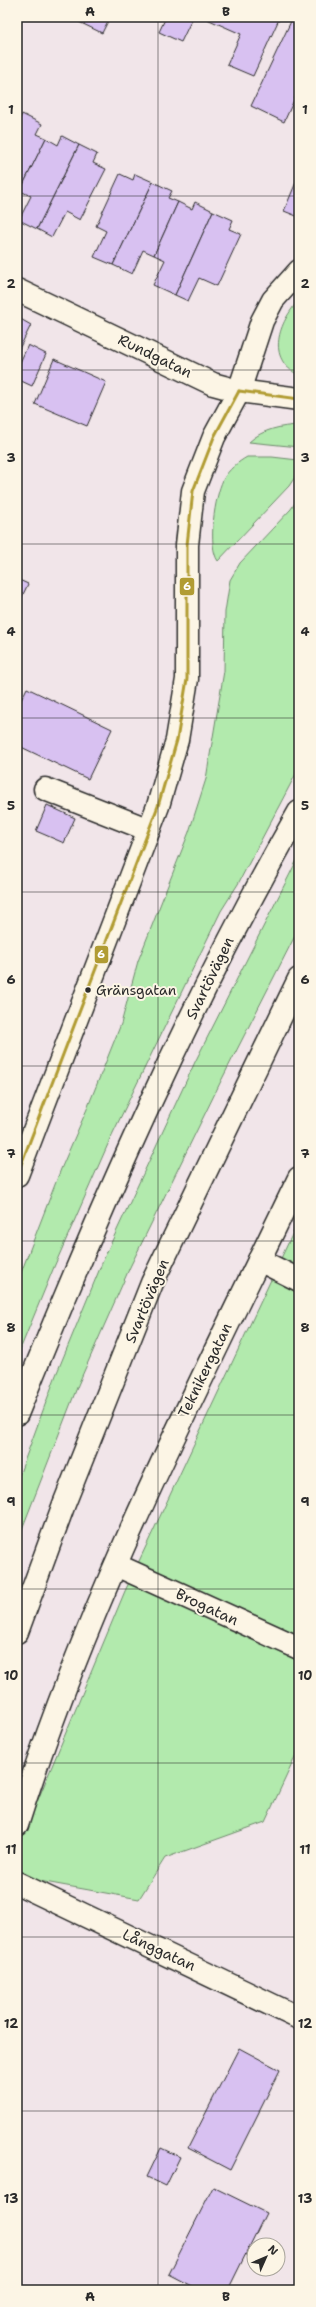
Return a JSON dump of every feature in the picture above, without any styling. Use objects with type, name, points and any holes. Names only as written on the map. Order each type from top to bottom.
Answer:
[{"type":"street","points":[[17,1175],[22,1146],[149,830],[177,740],[187,679],[187,545],[193,491],[214,437],[239,391],[262,321],[273,300],[299,272]]},
{"type":"street","name":"Rundgatan","points":[[17,290],[213,384],[239,391],[299,399]]},
{"type":"street","points":[[45,789],[149,830]]},
{"type":"street","name":"Svartövägen","points":[[17,1414],[73,1275],[153,1096],[222,954],[299,812]]},
{"type":"street","name":"Svartövägen","points":[[17,1632],[64,1504],[152,1283],[299,979]]},
{"type":"street","name":"Teknikergatan","points":[[17,1825],[30,1784],[78,1656],[116,1565],[188,1405],[299,1178]]},
{"type":"street","points":[[259,1260],[299,1280]]},
{"type":"street","name":"Brogatan","points":[[116,1565],[299,1648]]},
{"type":"street","name":"Långgatan","points":[[17,1883],[299,2018]]},
{"type":"green space","points":[[299,300],[299,375],[288,368],[282,360],[279,350],[279,340],[281,329],[286,319]]},
{"type":"green space","points":[[299,425],[299,447],[249,442],[266,431],[286,426]]},
{"type":"green space","points":[[247,457],[272,457],[298,460],[299,471],[289,486],[218,561],[213,544],[213,521],[217,497],[225,476],[230,470]]},
{"type":"green space","points":[[299,497],[299,768],[238,884],[221,911],[112,1135],[54,1267],[17,1357],[17,1283],[61,1169],[121,1024],[138,961],[189,832],[206,779],[224,671],[225,612],[230,580],[240,563],[291,509]]},
{"type":"green space","points":[[299,856],[299,928],[221,1081],[130,1267],[78,1385],[17,1542],[17,1481],[56,1375],[105,1256],[195,1062]]},
{"type":"green space","points":[[299,1220],[299,1749],[265,1822],[165,1858],[139,1899],[17,1877],[17,1850],[125,1591]]},
{"type":"building","points":[[81,17],[110,17],[102,33],[79,22]]},
{"type":"building","points":[[166,17],[193,17],[181,42],[159,32]]},
{"type":"building","points":[[208,17],[280,17],[253,76],[227,65],[241,34],[207,19]]},
{"type":"building","points":[[293,17],[299,17],[299,89],[284,122],[251,106]]},
{"type":"building","points":[[22,114],[42,124],[37,134],[46,138],[20,191],[17,189],[17,125]]},
{"type":"building","points":[[62,136],[79,145],[37,229],[19,220],[31,196],[20,191],[46,138],[58,145]]},
{"type":"building","points":[[79,145],[97,154],[93,163],[106,169],[80,220],[65,212],[52,237],[37,229]]},
{"type":"building","points":[[120,174],[133,180],[135,174],[153,182],[113,265],[94,257],[106,231],[96,226]]},
{"type":"building","points":[[299,175],[299,217],[284,211]]},
{"type":"building","points":[[153,182],[172,191],[168,198],[178,202],[154,255],[143,250],[132,274],[113,265]]},
{"type":"building","points":[[178,202],[192,209],[195,202],[213,211],[175,295],[153,285],[165,260],[154,255]]},
{"type":"building","points":[[213,211],[233,220],[229,229],[241,234],[217,286],[199,278],[188,301],[175,295]]},
{"type":"building","points":[[17,317],[31,325],[17,353]]},
{"type":"building","points":[[28,345],[46,354],[32,386],[17,379],[17,369]]},
{"type":"building","points":[[54,359],[106,382],[87,426],[35,404]]},
{"type":"building","points":[[17,579],[28,584],[17,607]]},
{"type":"building","points":[[27,688],[112,729],[88,779],[17,745],[17,708]]},
{"type":"building","points":[[47,805],[75,818],[64,843],[36,831]]},
{"type":"building","points":[[239,2048],[280,2070],[230,2170],[188,2148]]},
{"type":"building","points":[[161,2148],[180,2157],[166,2186],[147,2177]]},
{"type":"building","points":[[213,2187],[266,2213],[254,2237],[246,2237],[246,2254],[228,2290],[200,2290],[169,2274]]},
{"type":"transit line","name":"6","points":[[239,391],[299,399]]},
{"type":"transit line","name":"6","points":[[17,1175],[158,806],[177,740],[187,679],[187,545],[193,491],[214,437],[239,391]]},
{"type":"place","name":"Gränsgatan","points":[[88,990]]}]
